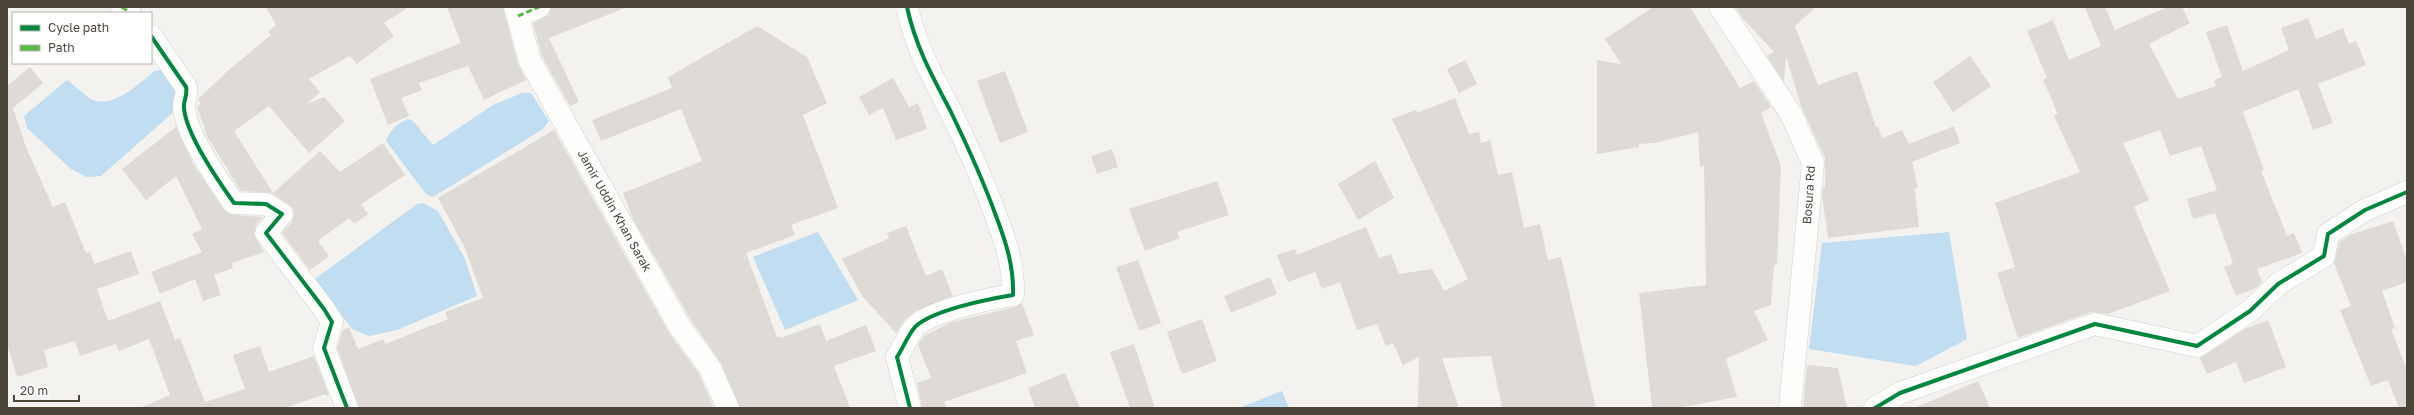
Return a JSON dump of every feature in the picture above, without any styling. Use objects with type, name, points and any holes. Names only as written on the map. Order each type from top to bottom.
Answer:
[{"type":"street","points":[[516,12],[539,7]]},
{"type":"street","points":[[907,7],[912,30],[924,62],[973,159],[994,209],[1012,267],[1013,284],[1013,295],[980,301],[957,308],[932,317],[916,327],[897,357],[910,408]]},
{"type":"street","name":"Bosura Rd","points":[[1720,7],[1791,114],[1813,163],[1790,408]]},
{"type":"street","name":"Jamir Uddin Khan Sarak","points":[[516,12],[530,61],[680,326],[710,368],[728,408]]},
{"type":"street","points":[[152,37],[186,88],[187,92],[184,108],[187,120],[208,164],[234,203],[266,204],[282,214],[266,233],[332,322],[324,348],[347,408]]},
{"type":"street","points":[[1875,408],[1900,393],[2095,324],[2197,346],[2250,311],[2278,284],[2324,256],[2328,234],[2365,210],[2407,192]]},
{"type":"water","points":[[160,70],[172,82],[176,92],[176,110],[101,176],[87,177],[71,169],[27,128],[24,116],[67,80],[89,98],[97,101],[106,101],[115,99],[133,89],[155,71]]},
{"type":"water","points":[[522,93],[531,93],[549,121],[543,129],[433,197],[426,194],[386,141],[394,128],[407,119],[412,120],[433,145],[493,105]]},
{"type":"water","points":[[423,203],[438,211],[465,259],[477,296],[397,330],[369,336],[352,329],[315,279],[417,204]]},
{"type":"water","points":[[818,232],[858,300],[785,330],[753,257]]},
{"type":"water","points":[[1949,232],[1967,339],[1916,366],[1809,349],[1822,243]]},
{"type":"water","points":[[1282,391],[1289,408],[1239,408]]},
{"type":"building","points":[[266,7],[409,7],[384,23],[394,36],[357,64],[350,56],[309,79],[320,92],[307,104],[324,97],[345,121],[309,153],[269,106],[234,131],[273,193],[320,151],[340,172],[383,143],[405,175],[361,204],[368,214],[354,224],[349,218],[318,241],[329,256],[310,270],[282,233],[292,222],[294,215],[293,208],[272,193],[241,191],[208,138],[197,107],[201,104],[198,99],[230,69],[271,35],[268,32],[276,25]]},
{"type":"building","points":[[447,7],[503,7],[518,64],[526,80],[484,100],[468,66],[419,83],[422,90],[401,98],[409,116],[388,125],[370,79],[461,43]]},
{"type":"building","points":[[551,7],[625,8],[549,38],[579,102],[570,106],[542,56],[533,23],[549,15]]},
{"type":"building","points":[[1653,7],[1690,7],[1740,88],[1754,81],[1771,107],[1761,113],[1781,166],[1777,265],[1774,265],[1771,305],[1754,311],[1768,340],[1726,359],[1737,397],[1677,408],[1652,408],[1639,293],[1706,285],[1704,165],[1700,168],[1698,132],[1655,143],[1639,144],[1639,147],[1597,154],[1597,60],[1621,64],[1605,39]]},
{"type":"building","points":[[1735,7],[1816,7],[1795,26],[1818,85],[1857,71],[1876,127],[1878,127],[1882,138],[1902,130],[1909,144],[1954,126],[1960,143],[1912,162],[1918,188],[1915,189],[1919,227],[1828,238],[1822,196],[1823,188],[1825,188],[1825,158],[1801,106],[1786,56],[1784,82],[1767,56],[1774,52],[1744,20]]},
{"type":"building","points":[[2085,7],[2105,7],[2115,30],[2167,7],[2182,7],[2190,23],[2149,44],[2178,99],[2216,86],[2214,80],[2222,77],[2206,32],[2227,25],[2243,71],[2289,50],[2281,28],[2308,18],[2316,39],[2343,28],[2349,44],[2356,41],[2366,65],[2318,84],[2333,123],[2313,130],[2298,89],[2243,112],[2264,170],[2261,171],[2287,236],[2294,233],[2302,253],[2257,269],[2262,282],[2256,288],[2236,296],[2224,267],[2233,263],[2215,213],[2193,219],[2187,199],[2217,190],[2201,146],[2170,156],[2160,130],[2123,143],[2149,200],[2134,207],[2170,291],[2108,314],[2091,312],[2018,338],[1997,273],[2015,267],[1995,203],[2080,172],[2054,116],[2058,114],[2043,80],[2047,78],[2027,31],[2053,20],[2069,60],[2101,46]]},
{"type":"building","points":[[757,26],[807,57],[827,103],[803,115],[838,208],[791,225],[795,235],[746,253],[777,337],[780,336],[780,338],[820,324],[826,341],[866,325],[876,351],[834,366],[850,408],[740,408],[721,363],[691,320],[633,219],[623,193],[702,161],[681,109],[601,141],[592,120],[672,88],[668,77]]},
{"type":"building","points":[[1970,56],[1991,86],[1953,112],[1933,82]]},
{"type":"building","points":[[1465,60],[1477,84],[1459,93],[1447,69]]},
{"type":"building","points":[[30,67],[43,83],[13,108],[26,147],[53,207],[65,202],[86,253],[90,252],[94,264],[131,251],[139,274],[97,289],[108,321],[160,301],[175,340],[180,338],[205,402],[245,389],[233,355],[260,346],[269,372],[314,356],[329,395],[326,396],[325,394],[285,408],[140,408],[170,395],[149,339],[119,351],[116,344],[80,356],[75,341],[44,350],[48,367],[17,377],[7,344],[7,86]]},
{"type":"building","points":[[1005,71],[1028,132],[1000,143],[977,81]]},
{"type":"building","points":[[893,78],[909,107],[918,103],[927,129],[896,140],[883,108],[869,115],[859,97]]},
{"type":"building","points":[[1455,98],[1469,134],[1479,132],[1481,143],[1490,140],[1498,175],[1512,172],[1524,228],[1540,224],[1548,260],[1561,257],[1596,408],[1502,408],[1491,356],[1442,358],[1459,408],[1418,408],[1419,357],[1403,365],[1393,343],[1386,346],[1377,324],[1357,330],[1340,282],[1322,289],[1315,272],[1288,282],[1277,255],[1295,249],[1297,255],[1366,227],[1379,258],[1391,254],[1399,274],[1432,269],[1444,291],[1468,279],[1392,119],[1416,110],[1417,113]]},
{"type":"building","points":[[176,127],[193,164],[224,210],[233,215],[263,217],[256,225],[254,235],[264,252],[232,263],[233,268],[214,275],[221,295],[203,301],[195,279],[160,294],[151,272],[202,252],[192,234],[202,229],[176,176],[146,200],[122,169]]},
{"type":"building","points":[[554,130],[669,333],[699,374],[714,408],[359,408],[337,348],[343,330],[349,327],[358,349],[384,339],[385,344],[448,319],[445,312],[483,298],[464,246],[438,198]]},
{"type":"building","points":[[1112,149],[1118,167],[1097,174],[1091,156]]},
{"type":"building","points":[[1375,161],[1394,198],[1358,220],[1338,184]]},
{"type":"building","points":[[1217,181],[1229,215],[1177,232],[1180,238],[1145,251],[1129,209]]},
{"type":"building","points":[[2393,221],[2407,261],[2407,282],[2382,291],[2395,328],[2391,329],[2407,370],[2407,408],[2399,408],[2388,380],[2371,386],[2340,310],[2351,306],[2334,263],[2339,242],[2352,234]]},
{"type":"building","points":[[906,226],[926,276],[942,269],[953,296],[916,311],[905,319],[896,333],[862,296],[842,259],[889,238],[887,233]]},
{"type":"building","points":[[1138,260],[1161,323],[1139,331],[1116,267]]},
{"type":"building","points":[[1270,277],[1277,294],[1231,313],[1224,296]]},
{"type":"building","points":[[1022,303],[1034,335],[1016,341],[1027,373],[944,402],[947,408],[922,408],[917,383],[931,378],[918,345],[924,336],[951,322],[1015,307]]},
{"type":"building","points":[[1202,319],[1217,361],[1182,374],[1167,332]]},
{"type":"building","points":[[2268,320],[2286,367],[2244,383],[2236,362],[2207,374],[2200,358],[2245,329]]},
{"type":"building","points":[[1134,344],[1155,408],[1130,408],[1110,352]]},
{"type":"building","points":[[1807,365],[1838,368],[1847,408],[1803,408]]},
{"type":"building","points":[[1065,373],[1080,408],[1035,408],[1028,388]]},
{"type":"building","points":[[1978,381],[1990,408],[1914,408]]},
{"type":"marked path","points":[[122,7],[129,12]]},
{"type":"marked path","points":[[518,16],[539,7]]},
{"type":"cycle path","points":[[907,7],[919,47],[963,136],[1000,226],[1011,265],[1013,285],[1013,295],[976,302],[947,310],[934,315],[915,327],[897,357],[910,408]]},
{"type":"cycle path","points":[[152,37],[186,87],[184,103],[186,119],[204,157],[234,203],[266,204],[282,214],[266,233],[324,309],[332,322],[324,348],[347,408]]},
{"type":"cycle path","points":[[1875,408],[1900,393],[2095,324],[2197,346],[2250,311],[2278,284],[2324,256],[2328,234],[2365,210],[2407,192]]}]
